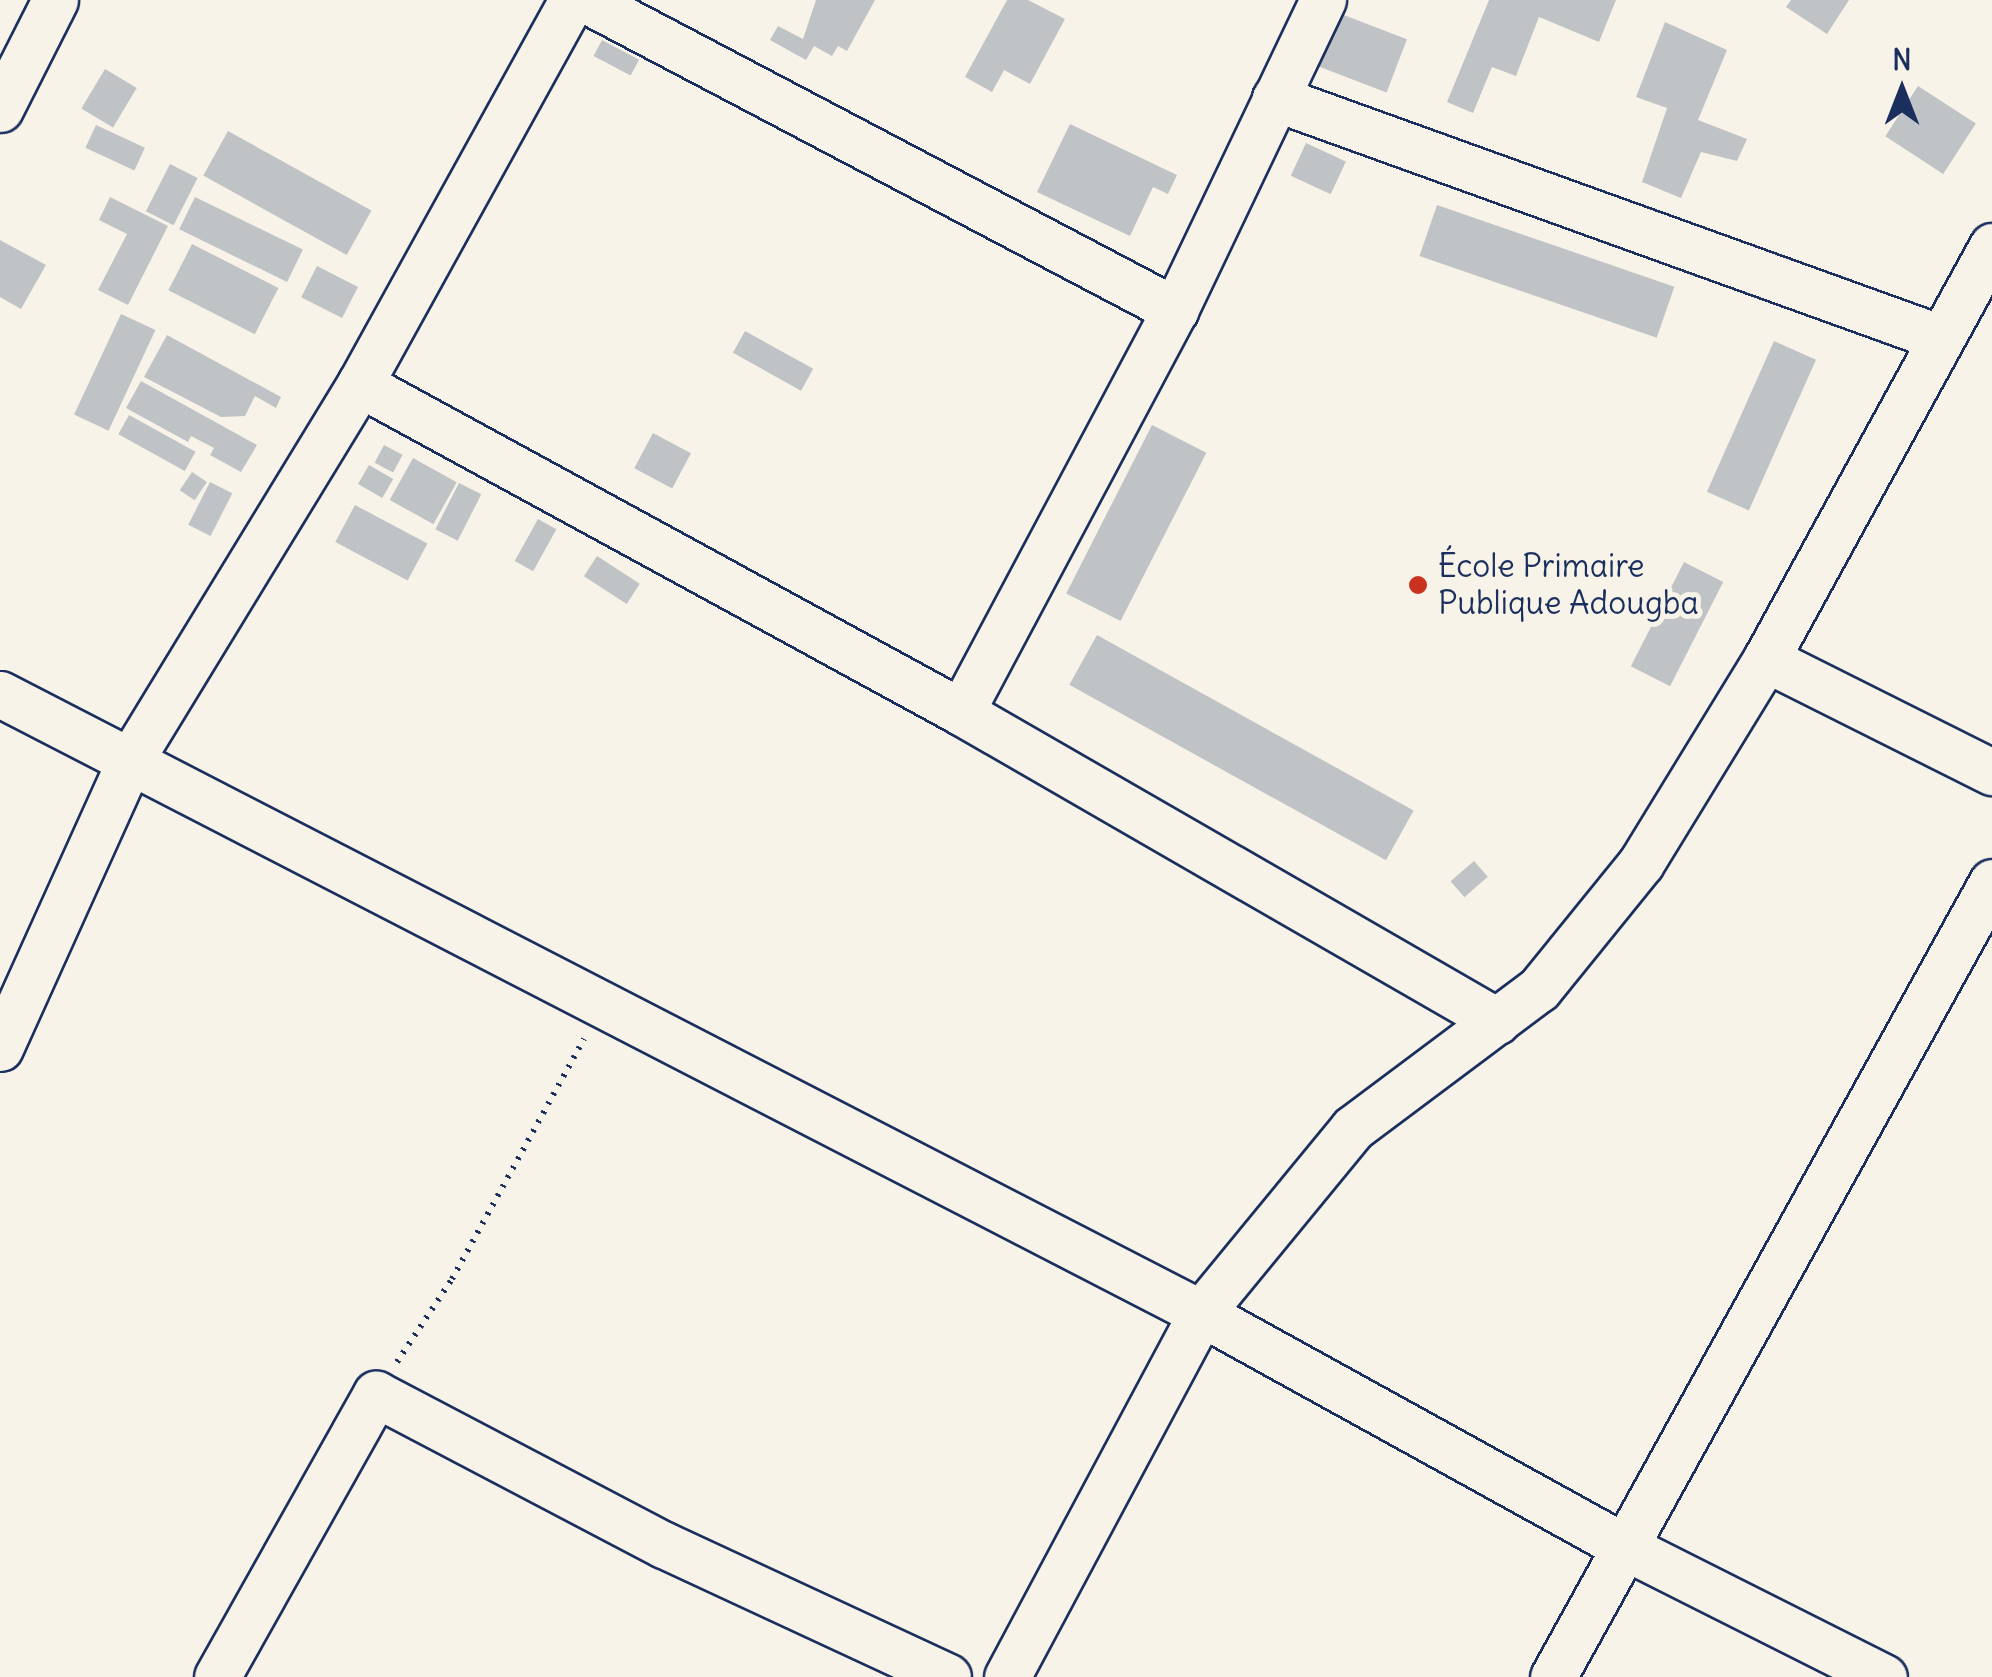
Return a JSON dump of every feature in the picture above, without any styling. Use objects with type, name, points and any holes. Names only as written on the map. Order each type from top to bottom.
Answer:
[{"type":"street","points":[[0,109],[55,0]]},
{"type":"street","points":[[0,1048],[128,764],[360,384],[572,0]]},
{"type":"street","points":[[586,0],[1174,310]]},
{"type":"street","points":[[961,712],[1174,310],[1323,0]]},
{"type":"street","points":[[1276,98],[1941,338]]},
{"type":"street","points":[[1007,1677],[1202,1313],[1354,1128],[1539,989],[1589,933],[1641,863],[1766,659],[1941,338],[1988,263]]},
{"type":"street","points":[[360,384],[961,712],[1496,1021]]},
{"type":"street","points":[[1766,659],[1992,772]]},
{"type":"street","points":[[0,694],[128,764],[605,1004],[1202,1313],[1623,1546],[1884,1677]]},
{"type":"street","points":[[1553,1677],[1992,882]]},
{"type":"street","points":[[217,1677],[376,1394],[664,1545],[948,1677]]},
{"type":"path","points":[[376,1394],[452,1279],[605,1004]]},
{"type":"building","points":[[816,0],[875,0],[847,51],[838,46],[832,56],[814,46],[806,60],[770,40],[778,26],[803,39]]},
{"type":"building","points":[[1007,0],[1028,0],[1065,19],[1030,84],[1004,70],[992,92],[965,77]]},
{"type":"building","points":[[1489,0],[1616,0],[1599,42],[1539,17],[1516,76],[1492,67],[1473,113],[1447,102]]},
{"type":"building","points":[[1791,0],[1849,0],[1827,34],[1786,7]]},
{"type":"building","points":[[1336,12],[1407,39],[1387,92],[1316,65]]},
{"type":"building","points":[[1665,22],[1727,50],[1698,120],[1747,139],[1737,161],[1701,152],[1681,198],[1642,182],[1667,108],[1636,97]]},
{"type":"building","points":[[602,40],[639,60],[631,76],[594,56]]},
{"type":"building","points":[[105,69],[137,88],[113,127],[81,108]]},
{"type":"building","points":[[1918,86],[1976,124],[1943,174],[1885,136]]},
{"type":"building","points":[[1070,124],[1177,175],[1168,194],[1153,187],[1130,236],[1037,192]]},
{"type":"building","points":[[96,125],[145,148],[134,170],[85,148]]},
{"type":"building","points":[[228,131],[371,211],[347,255],[203,176]]},
{"type":"building","points":[[1306,143],[1346,162],[1331,194],[1291,176]]},
{"type":"building","points":[[170,164],[198,178],[174,225],[146,211]]},
{"type":"building","points":[[110,197],[168,226],[128,305],[98,290],[127,234],[99,220]]},
{"type":"building","points":[[195,197],[303,250],[287,282],[179,229]]},
{"type":"building","points":[[1437,205],[1674,287],[1657,338],[1419,256]]},
{"type":"building","points":[[0,240],[46,265],[21,309],[0,297]]},
{"type":"building","points":[[192,244],[278,288],[255,334],[168,290]]},
{"type":"building","points":[[317,266],[358,287],[342,318],[301,297]]},
{"type":"building","points":[[121,314],[155,330],[109,431],[74,415]]},
{"type":"building","points":[[745,331],[813,369],[801,391],[733,353]]},
{"type":"building","points":[[167,335],[281,397],[276,408],[255,396],[245,416],[221,417],[144,377]]},
{"type":"building","points":[[1774,341],[1816,360],[1749,510],[1707,492]]},
{"type":"building","points":[[141,381],[257,445],[241,472],[210,455],[214,448],[191,436],[188,442],[126,408]]},
{"type":"building","points":[[129,415],[195,452],[185,471],[118,434]]},
{"type":"building","points":[[1152,425],[1206,453],[1121,621],[1066,593]]},
{"type":"building","points":[[653,433],[691,453],[672,489],[634,468]]},
{"type":"building","points":[[384,445],[403,455],[393,473],[375,463]]},
{"type":"building","points":[[413,458],[457,482],[433,524],[390,500]]},
{"type":"building","points":[[369,465],[393,479],[382,498],[358,484]]},
{"type":"building","points":[[192,472],[207,482],[195,500],[180,490]]},
{"type":"building","points":[[210,482],[232,493],[210,536],[188,525]]},
{"type":"building","points":[[459,483],[481,494],[458,541],[435,529]]},
{"type":"building","points":[[355,505],[427,543],[408,581],[335,542]]},
{"type":"building","points":[[538,519],[556,529],[533,571],[515,561]]},
{"type":"building","points":[[597,556],[640,584],[627,604],[584,576]]},
{"type":"building","points":[[1684,562],[1723,582],[1670,686],[1631,666]]},
{"type":"building","points":[[1097,635],[1414,811],[1386,860],[1069,685]]},
{"type":"building","points":[[1474,861],[1488,877],[1464,897],[1451,881]]},
{"type":"place","name":"École Primaire Publique Adougba","points":[[1418,585]]}]
